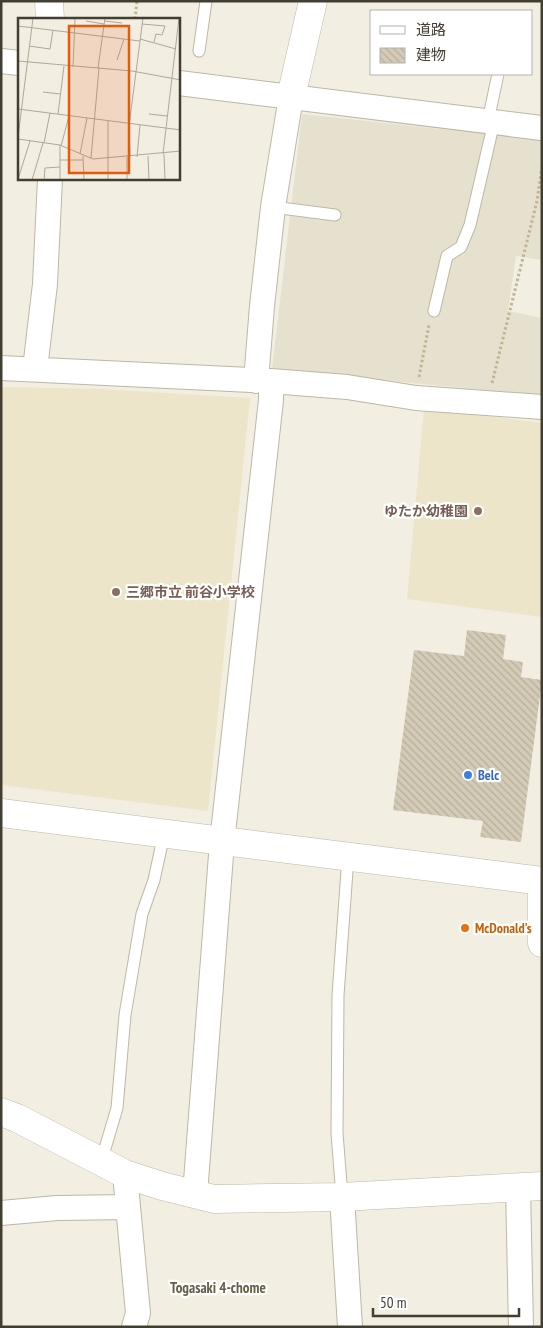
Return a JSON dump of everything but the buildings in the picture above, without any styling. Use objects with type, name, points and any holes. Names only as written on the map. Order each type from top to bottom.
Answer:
[{"type":"street","points":[[50,1],[50,18]]},
{"type":"street","points":[[195,1194],[222,842],[270,410],[264,381],[262,306],[273,207],[291,98],[313,1]]},
{"type":"street","points":[[1,61],[18,63]]},
{"type":"street","points":[[180,83],[542,128]]},
{"type":"street","points":[[36,369],[45,284],[50,180]]},
{"type":"street","points":[[1,368],[264,381],[347,387],[416,398],[542,407]]},
{"type":"street","points":[[1,814],[542,881]]},
{"type":"street","points":[[542,896],[542,943]]},
{"type":"street","points":[[1,1112],[125,1174],[162,1186],[214,1199],[342,1197],[530,1187],[521,1327]]},
{"type":"street","points":[[125,1174],[138,1313],[134,1327]]},
{"type":"street","points":[[342,1197],[350,1327]]},
{"type":"street","points":[[1,1213],[57,1208],[128,1207]]},
{"type":"lane","points":[[199,51],[206,1]]},
{"type":"lane","points":[[434,311],[446,256],[461,247],[470,225],[491,122],[498,75]]},
{"type":"lane","points":[[273,207],[335,215]]},
{"type":"lane","points":[[101,1162],[117,1108],[125,1015],[142,914],[154,880],[164,834]]},
{"type":"lane","points":[[342,1197],[337,1133],[338,995],[348,857]]},
{"type":"path","points":[[135,18],[137,1]]},
{"type":"path","points":[[487,403],[536,201],[542,167]]},
{"type":"path","points":[[416,398],[428,326],[434,311]]},
{"type":"shaded area","points":[[302,114],[542,140],[542,260],[516,256],[508,311],[542,318],[542,396],[272,369]]},
{"type":"shaded area","name":"三郷市立 前谷小学校","points":[[1,387],[100,389],[250,398],[208,811],[1,785]]},
{"type":"shaded area","name":"ゆたか幼稚園","points":[[424,408],[542,423],[542,617],[407,599]]},
{"type":"place","name":"ゆたか幼稚園","points":[[478,511]]},
{"type":"place","name":"三郷市立 前谷小学校","points":[[116,592]]},
{"type":"place","name":"Belc","points":[[468,775]]},
{"type":"place","name":"McDonald's","points":[[465,928]]},
{"type":"district","name":"Togasaki 4-chome","points":[[218,1288]]}]
